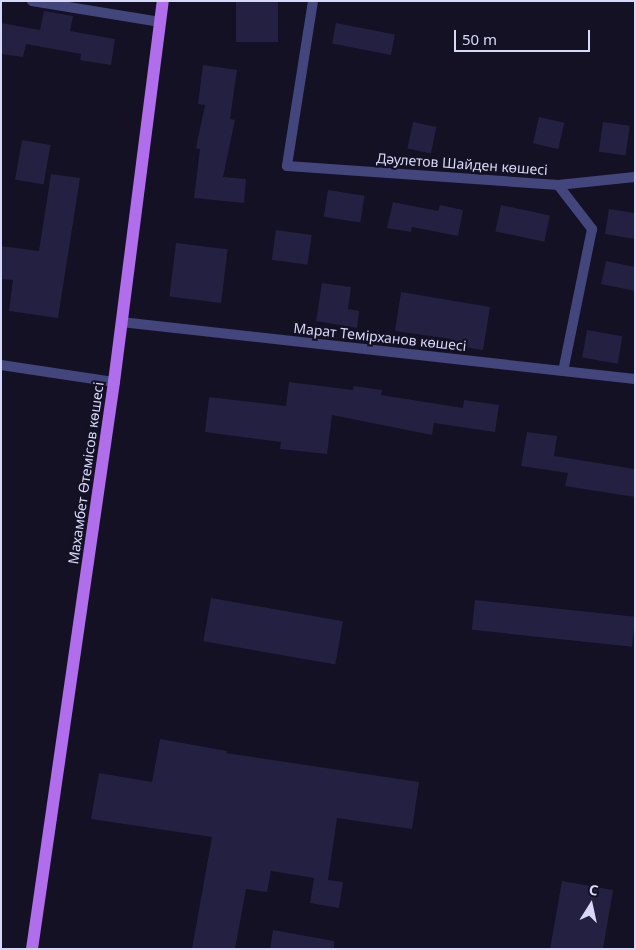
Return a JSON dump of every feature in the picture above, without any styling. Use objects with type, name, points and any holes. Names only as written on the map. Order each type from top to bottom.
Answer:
[{"type":"main road","name":"Махамбет Өтемісов көшесі","points":[[32,949],[114,382],[163,1]]},
{"type":"street","points":[[32,1],[160,22]]},
{"type":"street","name":"Дәулетов Шайден көшесі","points":[[313,1],[287,166],[558,184],[635,177]]},
{"type":"street","points":[[558,184],[592,230],[562,371]]},
{"type":"street","name":"Марат Темірханов көшесі","points":[[122,322],[635,379]]},
{"type":"street","points":[[1,365],[114,382]]},
{"type":"building","points":[[236,1],[278,1],[278,42],[236,42]]},
{"type":"building","points":[[44,11],[73,16],[70,31],[115,39],[111,65],[80,60],[81,54],[26,44],[23,57],[1,54],[1,23],[40,30]]},
{"type":"building","points":[[336,23],[395,34],[391,55],[332,44]]},
{"type":"building","points":[[203,65],[237,70],[230,119],[235,120],[223,177],[246,179],[244,203],[194,198],[200,149],[196,148],[205,105],[198,104]]},
{"type":"building","points":[[539,117],[564,123],[558,149],[533,143]]},
{"type":"building","points":[[413,122],[436,127],[431,153],[407,148]]},
{"type":"building","points":[[603,122],[630,126],[626,155],[599,152]]},
{"type":"building","points":[[22,140],[51,145],[44,184],[15,179]]},
{"type":"building","points":[[51,174],[80,178],[58,318],[9,311],[13,280],[1,279],[1,246],[39,251]]},
{"type":"building","points":[[328,190],[365,196],[360,222],[324,217]]},
{"type":"building","points":[[393,202],[438,211],[440,205],[463,210],[458,236],[412,227],[411,232],[387,228]]},
{"type":"building","points":[[501,205],[550,215],[544,242],[495,231]]},
{"type":"building","points":[[609,209],[635,213],[635,239],[605,234]]},
{"type":"building","points":[[276,230],[312,235],[307,265],[272,260]]},
{"type":"building","points":[[176,243],[228,249],[221,303],[169,297]]},
{"type":"building","points":[[606,261],[635,267],[635,291],[601,284]]},
{"type":"building","points":[[322,283],[351,287],[348,309],[359,311],[357,328],[316,321]]},
{"type":"building","points":[[401,292],[490,307],[483,350],[450,345],[451,339],[395,331]]},
{"type":"building","points":[[587,330],[622,336],[618,364],[582,358]]},
{"type":"building","points":[[289,382],[353,390],[354,386],[382,390],[381,395],[463,408],[464,400],[499,405],[495,432],[434,423],[432,435],[332,415],[327,454],[280,449],[281,442],[205,432],[209,397],[286,406]]},
{"type":"building","points":[[527,432],[557,436],[554,456],[635,469],[635,497],[565,486],[568,473],[521,466]]},
{"type":"building","points":[[211,598],[343,621],[335,665],[203,641]]},
{"type":"building","points":[[475,600],[635,617],[632,647],[472,630]]},
{"type":"building","points":[[160,739],[227,751],[226,753],[419,782],[412,829],[337,818],[328,880],[343,882],[339,908],[310,903],[314,878],[271,871],[267,892],[246,889],[235,949],[192,949],[212,837],[91,819],[99,773],[152,782]]},
{"type":"building","points":[[562,881],[613,890],[603,949],[550,949]]},
{"type":"building","points":[[273,930],[334,941],[334,949],[270,949]]}]
